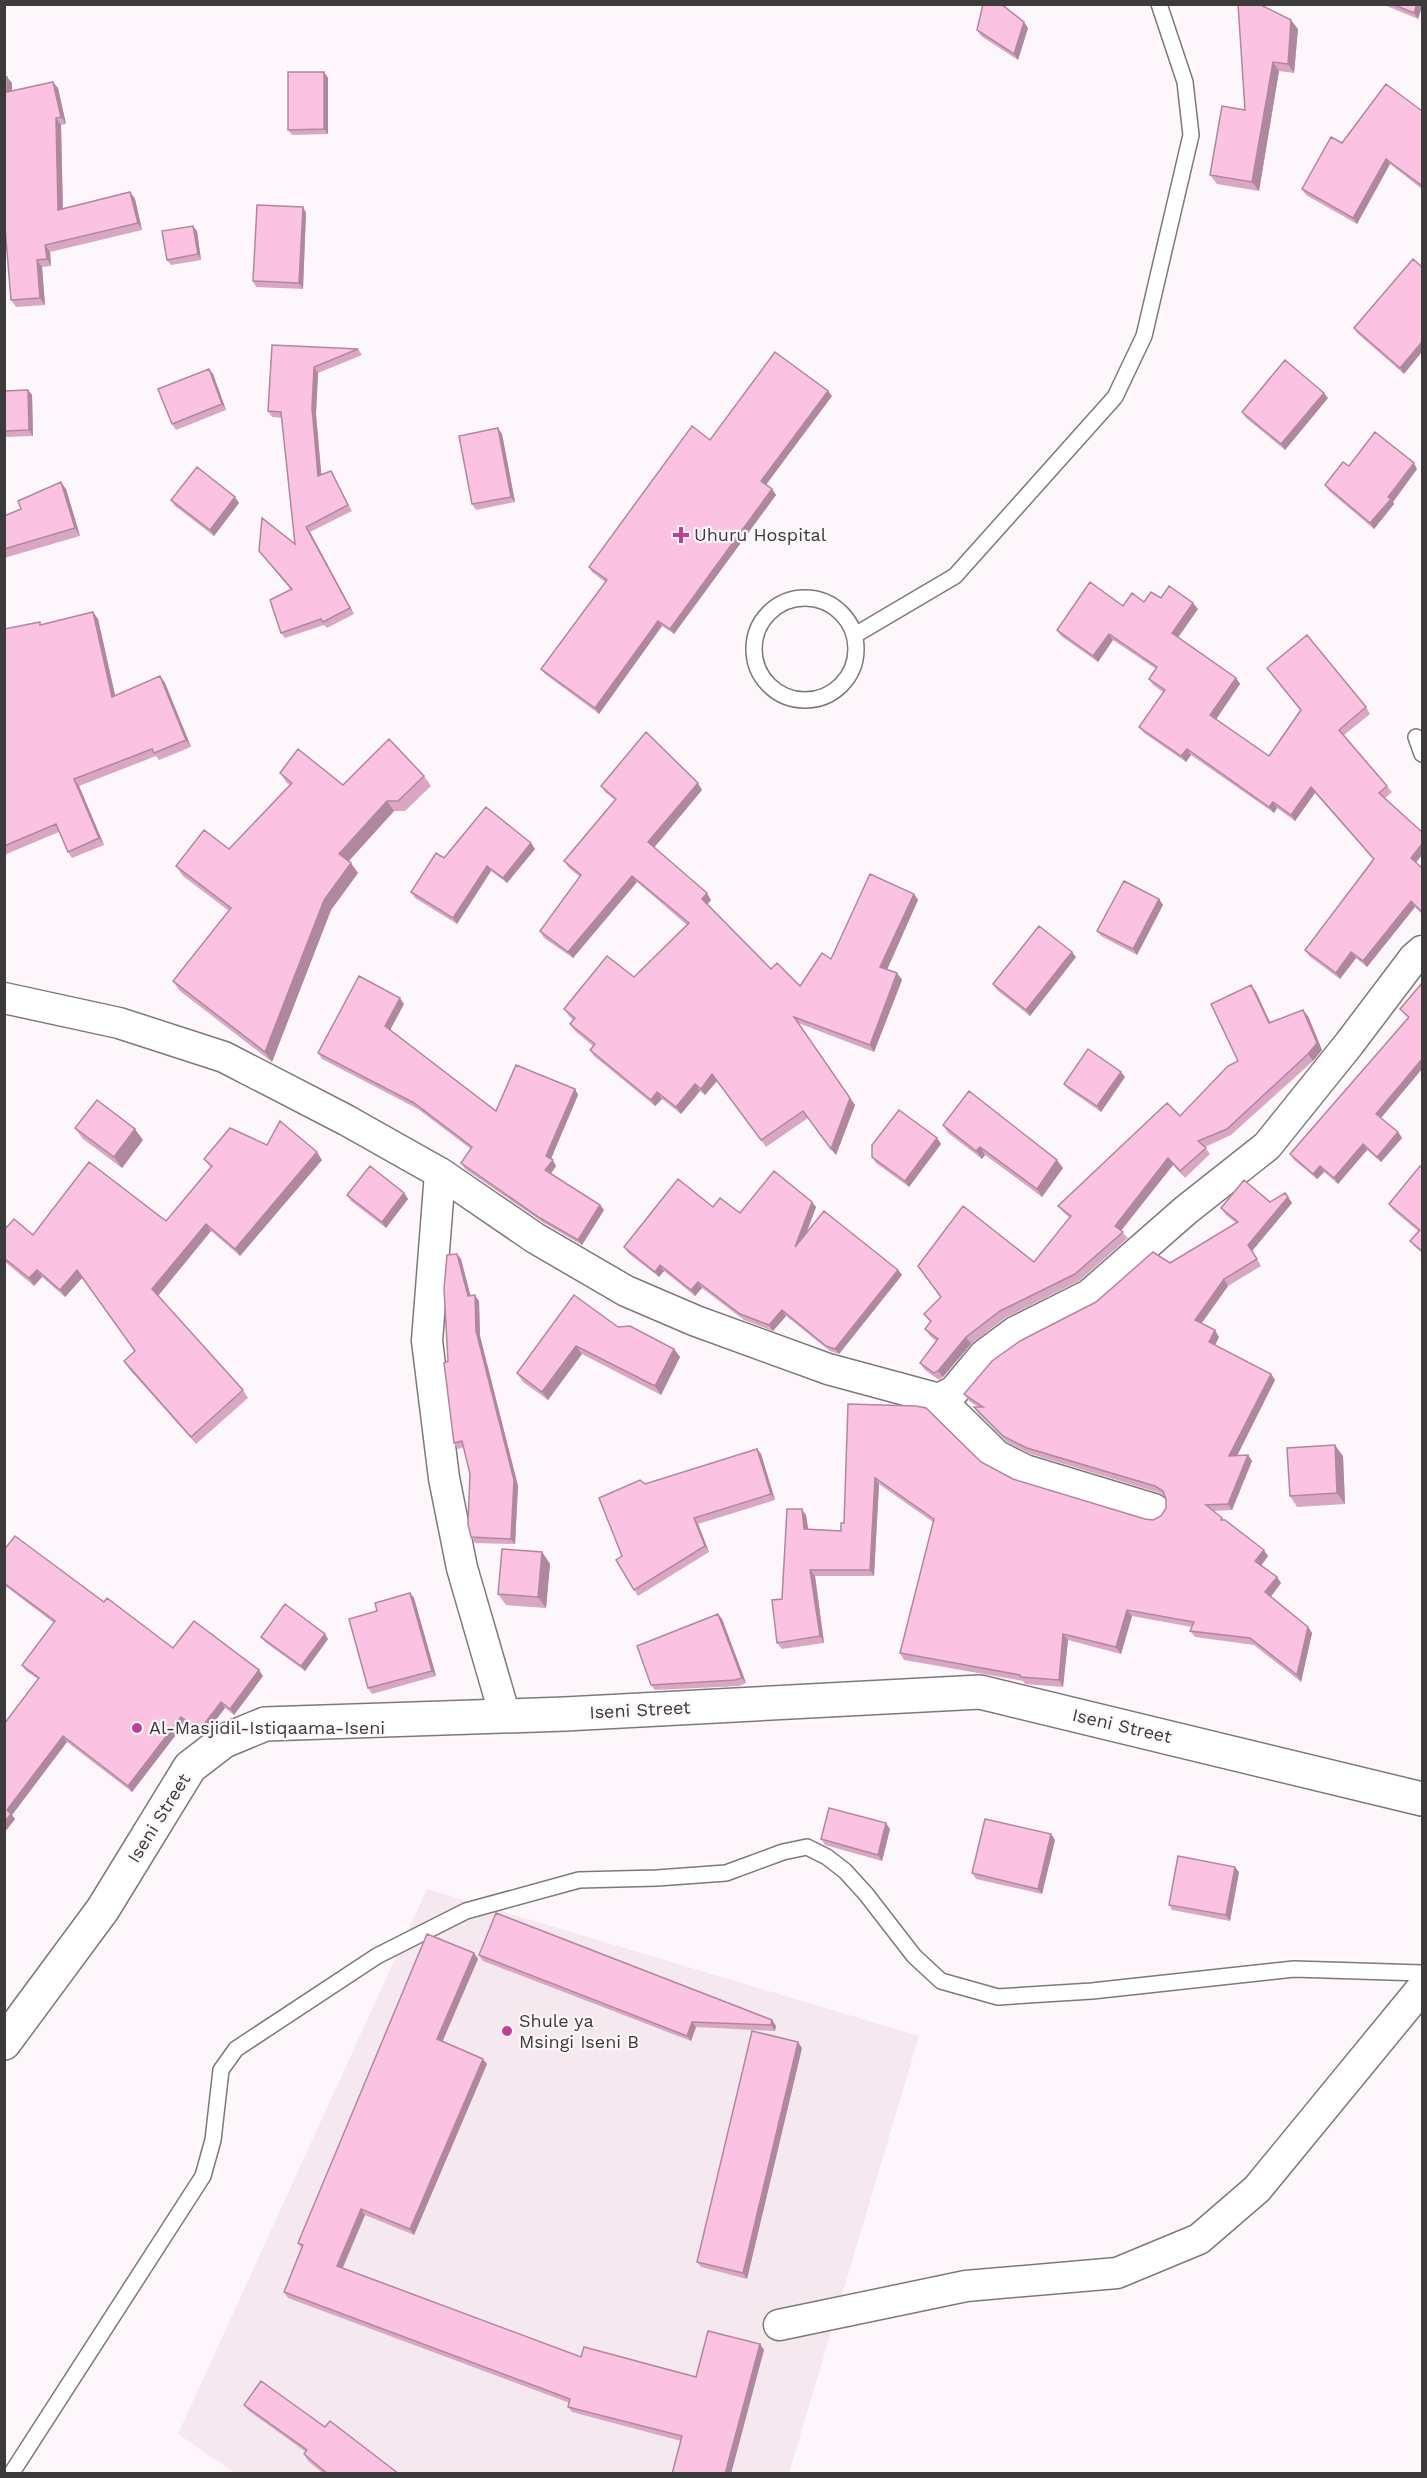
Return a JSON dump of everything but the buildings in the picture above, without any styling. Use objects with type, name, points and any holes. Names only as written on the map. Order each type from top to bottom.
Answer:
[{"type":"street","points":[[939,1400],[954,1391],[984,1355],[1015,1332],[1089,1295],[1186,1210],[1267,1146],[1414,958],[1422,951]]},
{"type":"street","points":[[4,998],[119,1023],[224,1056],[346,1120],[440,1173],[535,1238],[626,1292],[696,1321],[828,1369],[939,1400],[997,1456],[1025,1470],[1154,1509]]},
{"type":"street","points":[[440,1173],[427,1341],[444,1478],[462,1568],[505,1716]]},
{"type":"street","name":"Iseni Street","points":[[4,2043],[103,1909],[190,1767],[224,1741],[265,1724],[505,1716],[980,1692],[1422,1799]]},
{"type":"street","points":[[779,2325],[966,2286],[1117,2273],[1199,2239],[1257,2189],[1422,1988]]},
{"type":"lane","points":[[855,635],[955,576],[1115,397],[1144,336],[1191,135],[1185,82],[1159,4]]},
{"type":"lane","points":[[807,598],[823,601],[837,608],[848,620],[855,635],[857,650],[850,673],[834,691],[820,698],[804,701],[788,698],[774,690],[763,678],[757,664],[754,648],[757,633],[765,618],[777,607],[791,600],[807,598]]},
{"type":"lane","points":[[1416,737],[1422,754]]},
{"type":"lane","points":[[10,2474],[203,2176],[213,2140],[221,2070],[236,2049],[377,1956],[466,1911],[579,1880],[726,1873],[783,1851],[807,1847],[827,1857],[845,1871],[866,1894],[914,1956],[941,1981],[998,1997],[1092,1991],[1294,1969],[1422,1973]]},
{"type":"shaded area","points":[[427,1889],[919,2036],[789,2473],[235,2473],[178,2434]]},
{"type":"place","name":"Uhuru Hospital","points":[[681,535]]},
{"type":"place","name":"Al-Masjidil-Istiqaama-Iseni","points":[[137,1728]]},
{"type":"place","name":"Shule ya Msingi Iseni B","points":[[507,2031]]}]
